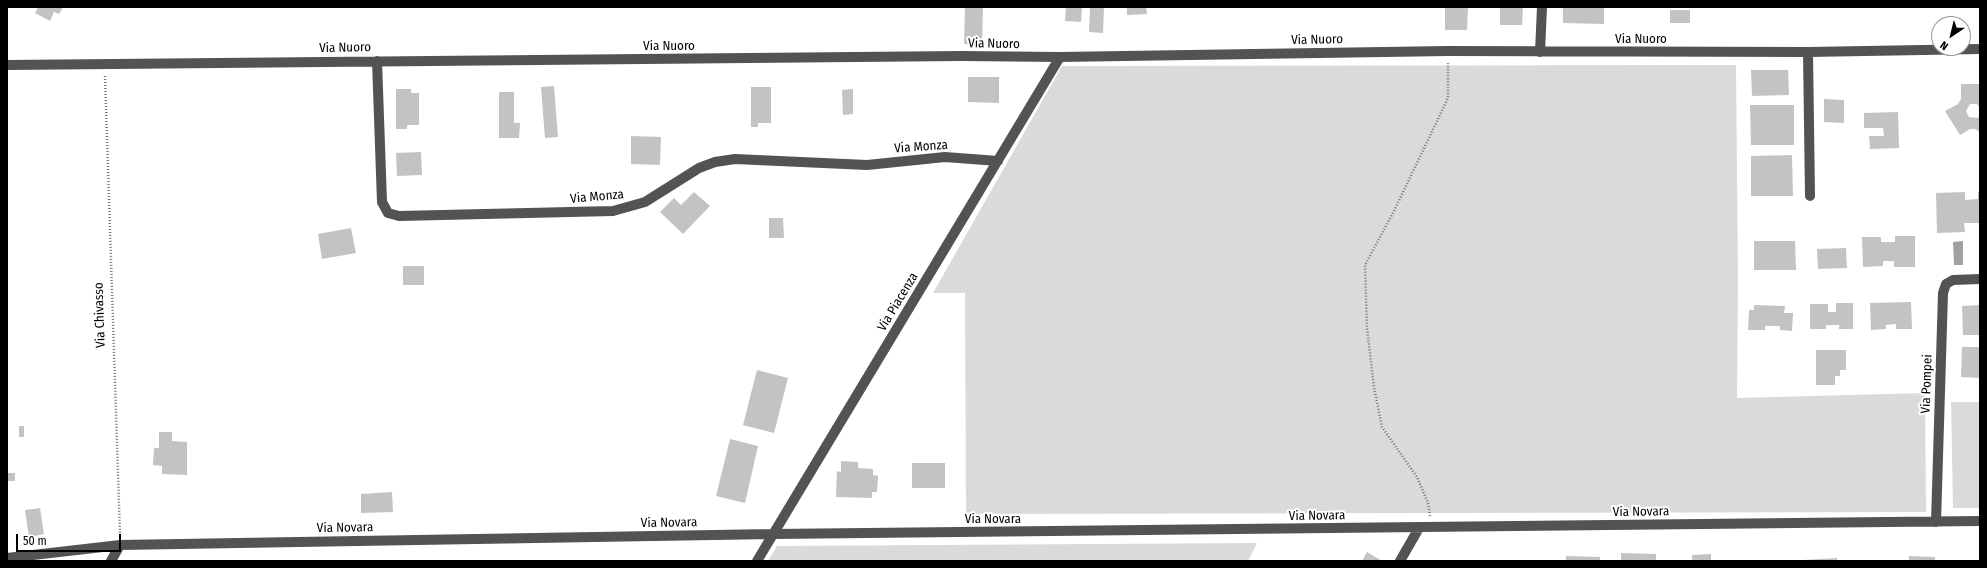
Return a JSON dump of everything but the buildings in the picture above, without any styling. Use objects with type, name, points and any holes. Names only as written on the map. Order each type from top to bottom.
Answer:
[{"type":"street","points":[[1540,52],[1542,7]]},
{"type":"street","name":"Via Nuoro","points":[[7,65],[105,66],[377,61],[961,56],[1060,57],[1448,51],[1808,52],[1980,49]]},
{"type":"street","points":[[1808,52],[1810,196]]},
{"type":"street","name":"Via Piacenza","points":[[757,561],[1060,57]]},
{"type":"street","name":"Via Monza","points":[[377,61],[382,202],[388,212],[398,216],[613,211],[646,202],[706,165],[735,159],[867,165],[945,157],[998,161]]},
{"type":"street","name":"Via Pompei","points":[[1936,522],[1942,293],[1946,284],[1953,280],[1980,279]]},
{"type":"street","name":"Via Novara","points":[[7,558],[120,545],[773,534],[1980,521]]},
{"type":"street","points":[[1400,561],[1419,528]]},
{"type":"street","points":[[111,561],[120,545]]},
{"type":"path","points":[[1432,528],[1428,503],[1417,477],[1382,427],[1374,387],[1367,328],[1365,265],[1394,211],[1448,98],[1448,51]]},
{"type":"path","name":"Via Chivasso","points":[[105,66],[120,545]]},
{"type":"shaded area","points":[[1736,65],[1738,281],[1737,398],[1925,393],[1926,512],[966,514],[965,293],[933,293],[1062,66]]},
{"type":"shaded area","points":[[1963,241],[1963,265],[1954,265],[1953,242]]},
{"type":"shaded area","points":[[1951,402],[1980,402],[1980,508],[1953,508]]},
{"type":"shaded area","points":[[1257,543],[1248,561],[768,561],[777,546]]}]
